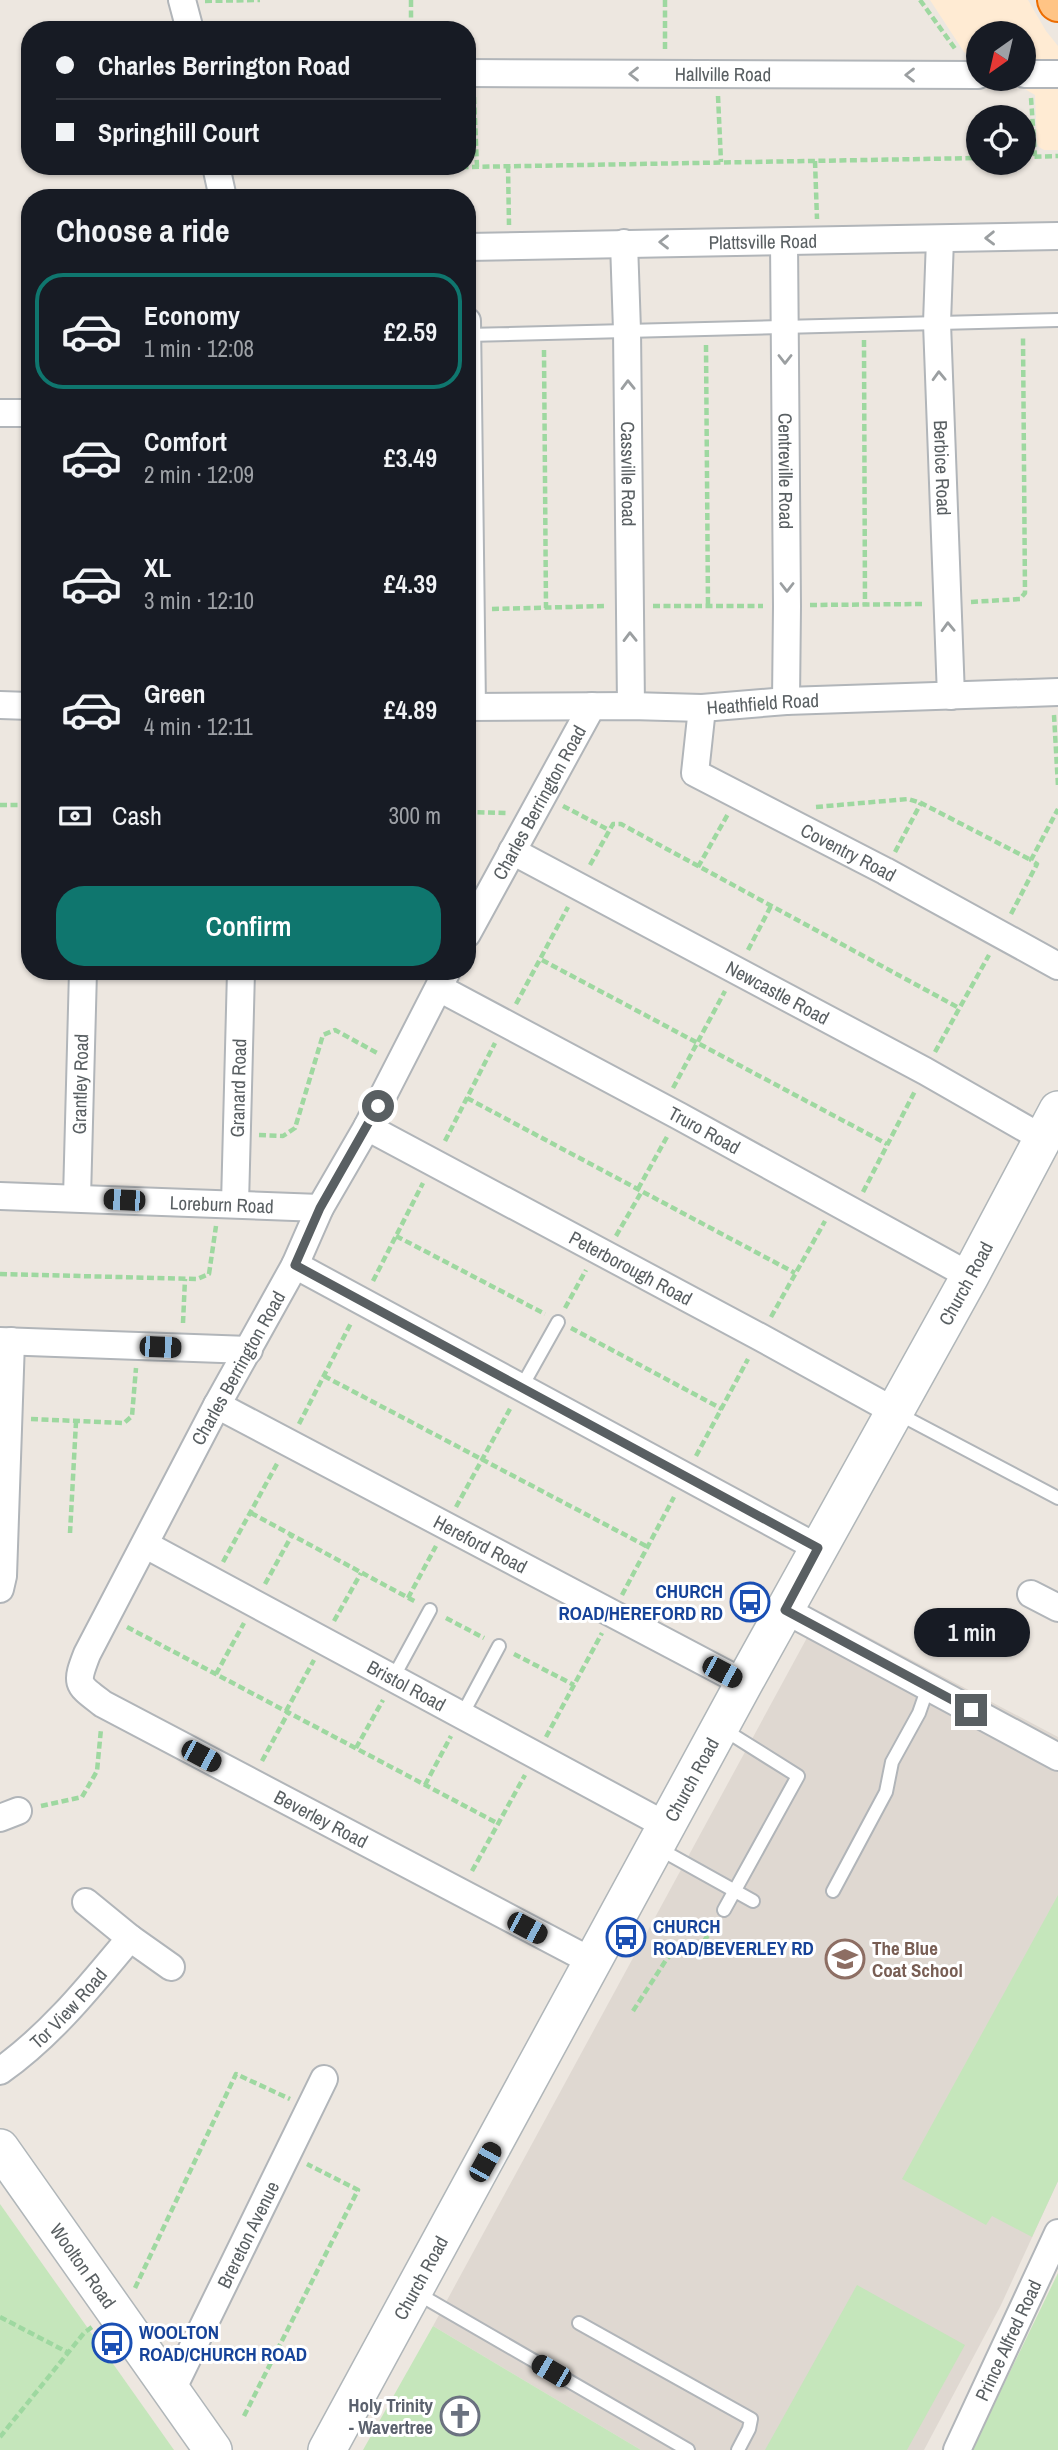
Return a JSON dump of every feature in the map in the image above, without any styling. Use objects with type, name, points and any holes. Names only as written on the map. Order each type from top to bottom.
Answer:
[{"type":"street","points":[[183,1],[188,21]]},
{"type":"street","name":"Hallville Road","points":[[476,74],[966,75]]},
{"type":"street","points":[[1036,74],[1058,74]]},
{"type":"street","name":"Plattsville Road","points":[[476,247],[1058,236]]},
{"type":"street","name":"Berbice Road","points":[[940,239],[937,323],[951,696]]},
{"type":"street","name":"Centreville Road","points":[[784,242],[788,606],[786,701]]},
{"type":"street","name":"Cassville Road","points":[[624,243],[631,706]]},
{"type":"street","points":[[0,413],[21,413]]},
{"type":"street","name":"Heathfield Road","points":[[476,707],[702,708],[786,701],[1055,692]]},
{"type":"street","points":[[0,705],[21,706]]},
{"type":"street","name":"Charles Berrington Road","points":[[476,917],[592,706]]},
{"type":"street","name":"Coventry Road","points":[[702,708],[695,773],[885,871],[1058,966]]},
{"type":"street","name":"Newcastle Road","points":[[512,851],[925,1071],[1050,1124]]},
{"type":"street","name":"Grantley Road","points":[[77,1198],[83,980]]},
{"type":"street","name":"Granard Road","points":[[227,1204],[237,1134],[241,980]]},
{"type":"street","name":"Charles Berrington Road","points":[[87,1654],[217,1405],[295,1265],[320,1208],[367,1127],[443,980]]},
{"type":"street","name":"Truro Road","points":[[443,980],[505,1023],[970,1276]]},
{"type":"street","name":"Church Road","points":[[327,2450],[744,1683],[970,1276],[1050,1124]]},
{"type":"street","name":"Peterborough Road","points":[[367,1127],[894,1411]]},
{"type":"street","name":"Loreburn Road","points":[[0,1196],[320,1208]]},
{"type":"street","points":[[295,1265],[818,1548]]},
{"type":"street","points":[[1,1573],[8,1419],[5,1341],[248,1350]]},
{"type":"street","name":"Hereford Road","points":[[217,1405],[744,1683]]},
{"type":"street","name":"Bristol Road","points":[[146,1545],[462,1715],[662,1836]]},
{"type":"street","points":[[1031,1594],[1058,1608]]},
{"type":"street","points":[[785,1610],[1058,1757]]},
{"type":"street","name":"Beverley Road","points":[[87,1654],[79,1676],[81,1687],[103,1704],[593,1962]]},
{"type":"street","points":[[86,1902],[171,1967]]},
{"type":"street","name":"Tor View Road","points":[[0,2071],[69,2011],[131,1938]]},
{"type":"street","name":"Brereton Avenue","points":[[172,2390],[324,2079]]},
{"type":"street","name":"Woolton Road","points":[[0,2148],[214,2450]]},
{"type":"street","name":"Prince Alfred Road","points":[[957,2450],[1058,2232]]},
{"type":"lane","points":[[476,335],[1058,320]]},
{"type":"lane","points":[[521,1388],[558,1322]]},
{"type":"lane","points":[[894,1411],[1058,1499]]},
{"type":"lane","points":[[394,1679],[430,1609]]},
{"type":"lane","points":[[462,1715],[499,1646]]},
{"type":"lane","points":[[833,1891],[886,1792],[892,1762],[919,1713],[928,1686]]},
{"type":"lane","points":[[720,1727],[798,1776],[724,1910]]},
{"type":"lane","points":[[662,1836],[735,1892],[753,1901]]},
{"type":"lane","points":[[414,2292],[688,2450]]},
{"type":"lane","points":[[579,2323],[751,2418],[749,2429],[738,2450]]},
{"type":"path","points":[[183,1],[260,0]]},
{"type":"path","points":[[411,0],[411,21]]},
{"type":"path","points":[[665,0],[665,74]]},
{"type":"path","points":[[920,0],[966,61]]},
{"type":"path","points":[[717,74],[722,162]]},
{"type":"path","points":[[476,154],[477,167],[966,158]]},
{"type":"path","points":[[1036,156],[1058,156]]},
{"type":"path","points":[[816,160],[817,241]]},
{"type":"path","points":[[508,166],[510,246]]},
{"type":"path","points":[[476,609],[865,605],[1020,599],[1025,593],[1023,321]]},
{"type":"path","points":[[864,325],[865,605]]},
{"type":"path","points":[[706,329],[708,606]]},
{"type":"path","points":[[544,332],[546,608]]},
{"type":"path","points":[[1055,692],[1058,786]]},
{"type":"path","points":[[698,867],[739,795]]},
{"type":"path","points":[[760,1337],[796,1273],[887,1144],[1037,864],[921,803],[908,799],[767,811]]},
{"type":"path","points":[[885,871],[921,803]]},
{"type":"path","points":[[476,811],[538,804],[609,830]]},
{"type":"path","points":[[0,805],[21,805]]},
{"type":"path","points":[[1031,860],[1058,809]]},
{"type":"path","points":[[212,1581],[324,1376],[505,1023],[542,960],[613,824],[621,824],[959,1007]]},
{"type":"path","points":[[558,1322],[640,1190],[698,1043],[771,906]]},
{"type":"path","points":[[542,960],[887,1144]]},
{"type":"path","points":[[237,1134],[283,1136],[295,1128],[323,1035],[335,1031],[399,1065]]},
{"type":"path","points":[[467,1098],[796,1273]]},
{"type":"path","points":[[0,1273],[197,1279],[209,1274],[227,1204]]},
{"type":"path","points":[[182,1348],[185,1279]]},
{"type":"path","points":[[8,1419],[124,1423],[132,1416],[138,1346]]},
{"type":"path","points":[[324,1376],[648,1547]]},
{"type":"path","points":[[408,1598],[521,1388]]},
{"type":"path","points":[[70,1532],[76,1421]]},
{"type":"path","points":[[251,1513],[573,1685]]},
{"type":"path","points":[[216,1674],[292,1535]]},
{"type":"path","points":[[107,1616],[497,1823]]},
{"type":"path","points":[[356,1748],[394,1679]]},
{"type":"path","points":[[9,1815],[82,1797],[97,1771],[103,1704]]},
{"type":"path","points":[[251,1782],[288,1713]]},
{"type":"path","points":[[425,1785],[462,1715]]},
{"type":"path","points":[[633,2011],[675,1950],[702,1944],[724,1910]]},
{"type":"path","points":[[0,2437],[84,2333],[118,2314],[236,2074],[310,2108]]},
{"type":"path","points":[[244,2416],[358,2190],[288,2154]]},
{"type":"path","points":[[0,2317],[69,2353]]},
{"type":"shaded area","points":[[930,0],[1028,0],[1058,46],[1058,150],[1044,150],[1037,143],[1035,95],[1028,91],[1036,91],[1036,21],[966,21],[966,53]]},
{"type":"shaded area","name":"The Blue Coat School","points":[[821,1612],[1058,1737],[1058,2181],[1001,2305],[924,2450],[641,2450],[433,2326]]},
{"type":"green space","points":[[1058,1895],[1058,2181],[1032,2237],[992,2216],[986,2225],[902,2179]]},
{"type":"green space","points":[[0,2204],[174,2450],[0,2450]]},
{"type":"green space","points":[[1058,2273],[1058,2450],[972,2450]]},
{"type":"green space","points":[[857,2285],[965,2345],[907,2450],[765,2450]]},
{"type":"green space","points":[[433,2326],[641,2450],[363,2450]]},
{"type":"place","name":"CHURCH ROAD/HEREFORD RD","points":[[750,1602]]},
{"type":"place","name":"CHURCH ROAD/BEVERLEY RD","points":[[626,1937]]},
{"type":"place","name":"The Blue Coat School","points":[[845,1959]]},
{"type":"place","name":"WOOLTON ROAD/CHURCH ROAD","points":[[112,2343]]},
{"type":"place","name":"Holy Trinity - Wavertree","points":[[460,2416]]},
{"type":"route","points":[[378,1106],[320,1208],[295,1265],[818,1548],[785,1610],[971,1710]]}]
